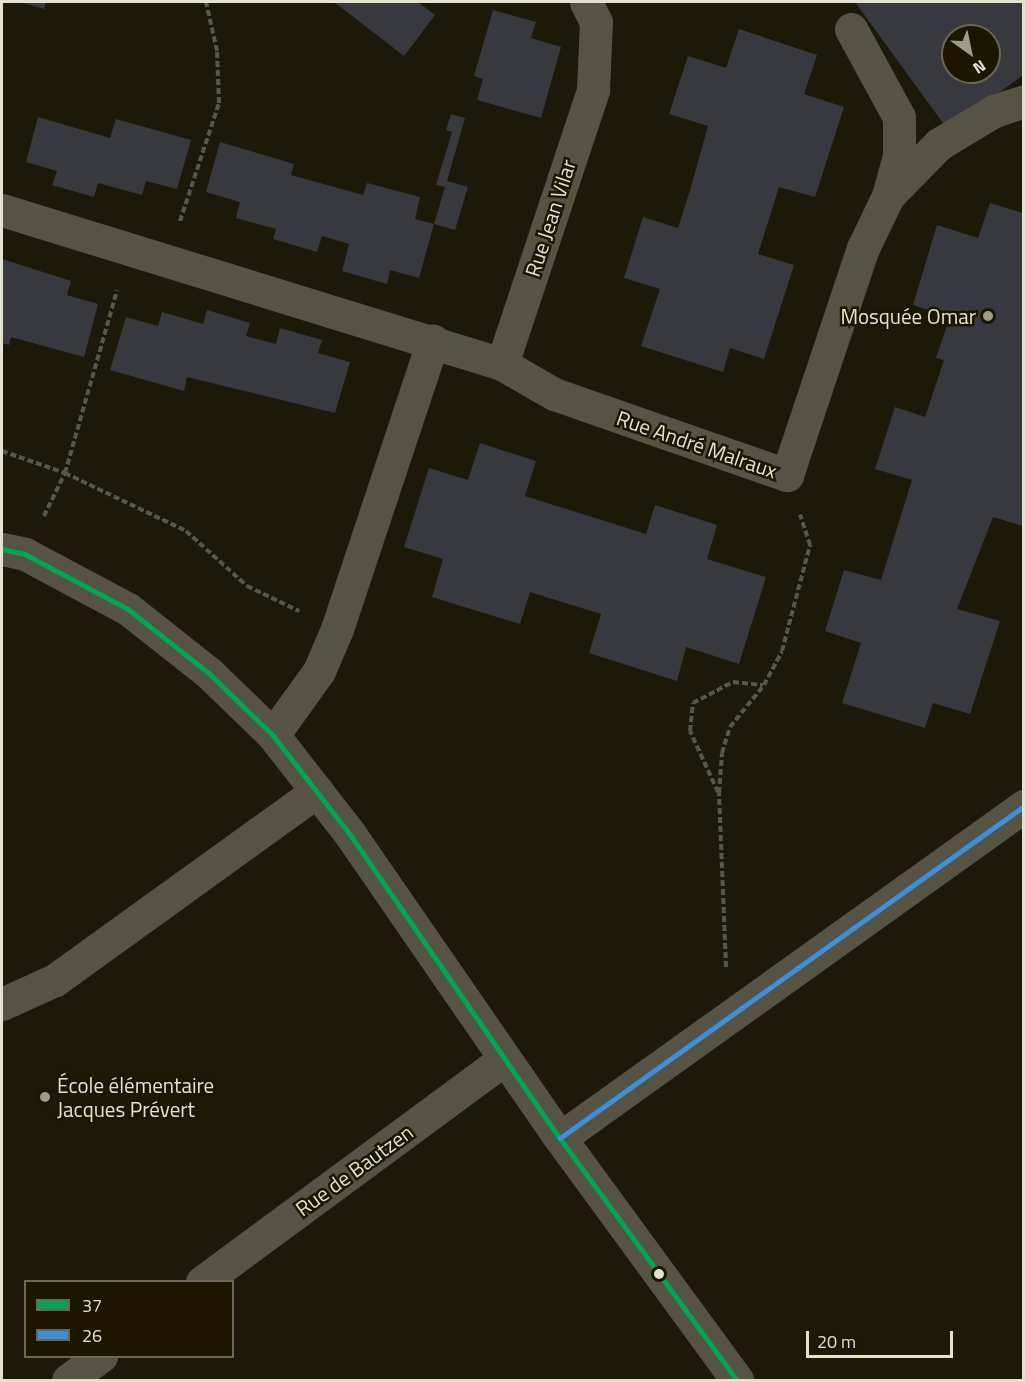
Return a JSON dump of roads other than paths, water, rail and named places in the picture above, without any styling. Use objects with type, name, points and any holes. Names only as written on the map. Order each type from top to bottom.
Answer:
[{"type":"street","name":"Rue Jean Vilar","points":[[502,364],[593,90],[596,22],[586,2]]},
{"type":"street","name":"Rue André Malraux","points":[[502,364],[554,394],[787,475],[863,248],[888,196],[899,156],[899,117],[850,29]]},
{"type":"street","name":"Rue André Malraux","points":[[888,196],[939,144],[994,111],[1023,101]]},
{"type":"street","points":[[2,210],[502,364]]},
{"type":"street","points":[[273,735],[319,671],[337,629],[433,341]]},
{"type":"street","points":[[13,552],[128,609],[209,673],[273,735],[316,791],[560,1138],[737,1380]]},
{"type":"street","points":[[2,1004],[55,980],[316,791]]},
{"type":"street","points":[[560,1138],[1023,806]]},
{"type":"street","name":"Rue de Bautzen","points":[[203,1280],[505,1059]]},
{"type":"street","points":[[68,1380],[98,1358]]},
{"type":"place","name":"Mosquée Omar","points":[[988,316]]},
{"type":"place","name":"École élémentaire Jacques Prévert","points":[[45,1097]]}]
